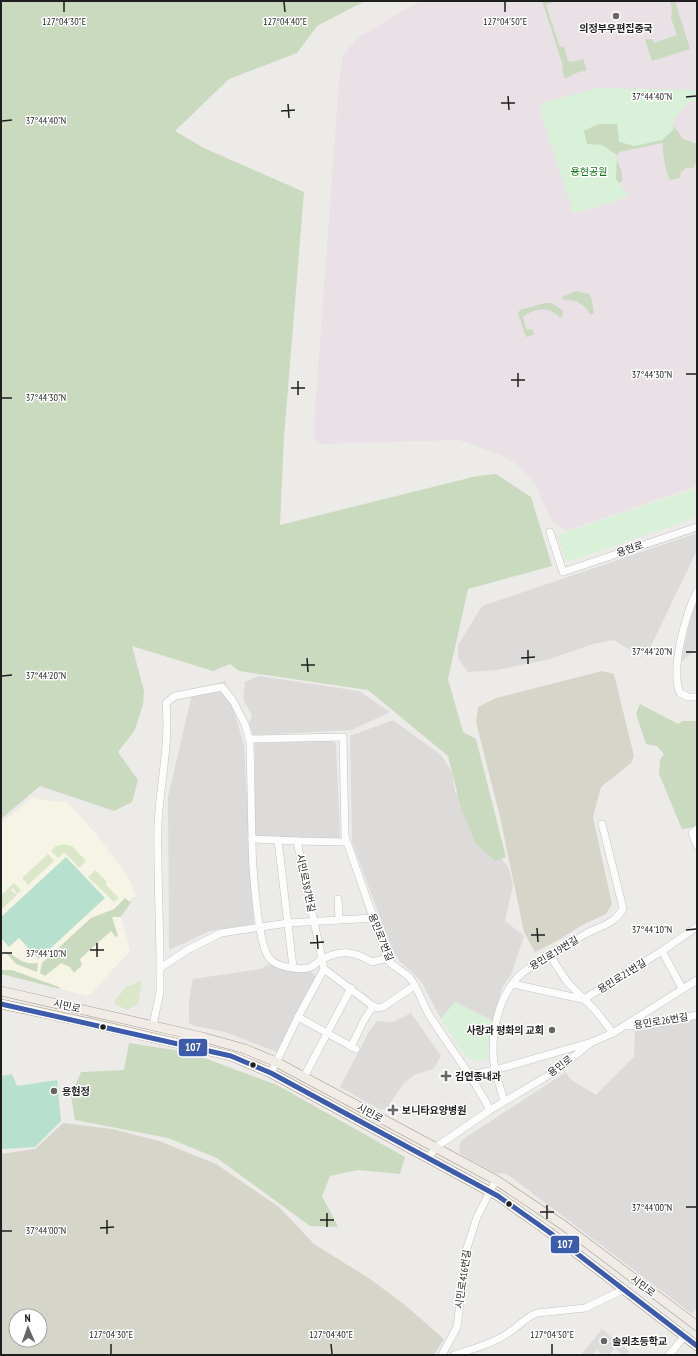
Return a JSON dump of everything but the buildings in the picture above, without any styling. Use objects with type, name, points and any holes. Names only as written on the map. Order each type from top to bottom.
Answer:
[{"type":"main road","name":"시민로","points":[[1,991],[223,1042],[245,1049],[276,1062],[496,1180],[563,1224],[696,1322]]},
{"type":"main road","name":"시민로","points":[[1,1004],[231,1056],[271,1073],[490,1191],[549,1232],[625,1289],[697,1346]]},
{"type":"street","name":"용현로","points":[[550,532],[563,572],[697,526]]},
{"type":"street","points":[[697,591],[686,616],[677,673],[680,693],[688,697],[697,697]]},
{"type":"street","points":[[153,1025],[160,992],[158,826],[160,782],[165,764],[168,722],[166,703],[175,696],[222,687],[233,701],[245,724],[249,739],[252,865],[264,950],[270,959],[277,964],[293,967],[310,967],[342,951],[355,953],[372,962],[388,958]]},
{"type":"street","name":"용민로7번길","points":[[249,739],[343,737],[346,842],[388,958],[392,965],[406,974],[414,986],[425,1009],[470,1075],[490,1110]]},
{"type":"street","name":"용민로19번길","points":[[504,1101],[495,1070],[492,1050],[500,1007],[513,984],[527,968],[589,932],[607,924],[620,914],[623,908],[602,824]]},
{"type":"street","points":[[697,828],[692,833],[697,846]]},
{"type":"street","name":"시민로387번길","points":[[252,839],[298,841],[324,969]]},
{"type":"street","points":[[278,840],[281,882],[286,898],[293,967]]},
{"type":"street","points":[[298,841],[346,842]]},
{"type":"street","points":[[338,899],[339,920]]},
{"type":"street","points":[[160,968],[169,961],[214,936],[230,931],[288,923],[374,918]]},
{"type":"street","name":"용민로21번길","points":[[613,1033],[584,999],[662,951],[697,927]]},
{"type":"street","points":[[662,951],[682,988]]},
{"type":"street","points":[[550,956],[568,983],[584,999]]},
{"type":"street","points":[[271,1073],[298,1017],[324,969],[373,1006],[378,1008],[383,1007],[414,986]]},
{"type":"street","name":"용민로","points":[[428,1158],[436,1147],[504,1101],[554,1072],[592,1042],[613,1033],[682,988],[697,980]]},
{"type":"street","points":[[513,984],[584,999]]},
{"type":"street","points":[[304,1077],[350,988]]},
{"type":"street","points":[[298,1017],[353,1048],[363,1022],[373,1006]]},
{"type":"street","name":"용민로26번길","points":[[624,1026],[654,1024],[697,1015]]},
{"type":"street","points":[[470,1075],[495,1070],[592,1042]]},
{"type":"street","name":"시민로416번길","points":[[442,1355],[457,1327],[466,1251],[477,1217],[496,1180]]},
{"type":"street","points":[[454,1355],[486,1344],[511,1332],[530,1316],[537,1313],[585,1308],[625,1289]]},
{"type":"street","points":[[669,1355],[684,1337]]},
{"type":"shaded area","points":[[419,1],[697,1],[697,486],[566,531],[552,521],[535,484],[515,463],[498,454],[459,440],[321,444],[313,438],[339,81],[343,56],[356,39]]},
{"type":"shaded area","points":[[697,533],[697,550],[650,648],[634,652],[614,640],[593,644],[550,659],[497,670],[468,672],[458,658],[458,645],[482,606]]},
{"type":"shaded area","points":[[697,598],[697,648],[681,662],[692,609]]},
{"type":"shaded area","points":[[602,671],[614,674],[634,756],[631,763],[601,787],[593,817],[612,904],[606,914],[584,924],[555,942],[535,952],[524,932],[500,817],[476,722],[478,707],[496,698]]},
{"type":"shaded area","points":[[259,676],[359,691],[390,712],[352,730],[253,735],[249,723],[252,715],[243,699],[245,682]]},
{"type":"shaded area","points":[[225,681],[244,745],[254,924],[210,931],[169,950],[168,797],[193,690]]},
{"type":"shaded area","points":[[393,720],[441,755],[452,772],[455,792],[473,808],[487,837],[509,869],[513,885],[505,921],[524,936],[511,975],[502,988],[493,1021],[455,1002],[441,1019],[422,983],[400,962],[393,952],[352,842],[350,736]]},
{"type":"shaded area","points":[[332,741],[336,743],[340,838],[255,837],[255,743]]},
{"type":"shaded area","points":[[33,797],[48,801],[67,802],[97,835],[128,877],[136,895],[121,917],[130,951],[93,991],[92,995],[88,994],[88,996],[1,974],[1,824]]},
{"type":"shaded area","points":[[267,965],[294,970],[310,971],[318,978],[277,1052],[225,1032],[195,1026],[189,1023],[189,1000],[193,979],[261,969]]},
{"type":"shaded area","points":[[411,1013],[441,1056],[433,1069],[414,1075],[403,1084],[387,1108],[381,1110],[340,1087],[370,1030],[377,1021],[393,1022]]},
{"type":"shaded area","points":[[697,1019],[697,1308],[692,1314],[507,1174],[495,1173],[460,1154],[459,1147],[462,1140],[566,1072],[570,1079],[596,1095],[634,1057],[635,1031],[673,1025]]},
{"type":"shaded area","points":[[63,1123],[112,1129],[159,1141],[216,1164],[279,1207],[314,1244],[370,1279],[405,1305],[444,1339],[434,1355],[1,1355],[1,1154],[35,1149]]},
{"type":"shaded area","name":"솔뫼초등학교","points":[[602,1329],[629,1351],[626,1355],[623,1355],[615,1348],[609,1355],[603,1355],[597,1350],[593,1355],[581,1355]]},
{"type":"green space","points":[[1,1],[365,1],[317,26],[297,53],[229,79],[175,131],[204,148],[304,192],[284,437],[280,525],[477,476],[496,474],[531,497],[552,566],[468,589],[448,679],[463,732],[476,739],[506,857],[495,861],[476,844],[461,808],[448,756],[368,690],[239,671],[230,664],[213,671],[132,646],[144,691],[143,704],[135,730],[118,752],[138,780],[132,802],[114,811],[40,786],[1,819]]},
{"type":"green space","points":[[542,1],[556,1],[546,5],[560,47],[564,46],[568,61],[571,62],[583,59],[587,70],[576,73],[565,79],[562,69],[563,66]]},
{"type":"green space","points":[[670,1],[675,1],[690,49],[652,61],[645,39],[652,39],[654,43],[677,35],[671,18],[672,10]]},
{"type":"green space","name":"용현공원","points":[[597,88],[697,90],[697,101],[689,102],[675,118],[673,130],[662,140],[635,146],[619,142],[617,124],[598,124],[584,131],[587,144],[602,145],[617,155],[616,179],[629,196],[580,212],[573,212],[540,110],[543,103]]},
{"type":"green space","points":[[581,113],[669,119],[683,139],[697,144],[697,161],[693,168],[686,168],[681,172],[680,178],[670,180],[667,173],[663,143],[619,152],[616,158],[623,180],[615,188],[565,132]]},
{"type":"green space","points":[[576,291],[589,294],[592,300],[594,314],[590,314],[585,307],[579,303],[571,300],[563,300],[562,297]]},
{"type":"green space","points":[[545,303],[552,303],[563,311],[563,315],[560,318],[556,314],[547,310],[537,310],[528,314],[523,317],[526,329],[533,330],[534,333],[533,335],[526,337],[518,313],[520,310]]},
{"type":"green space","points":[[697,488],[697,517],[567,562],[558,538],[560,534]]},
{"type":"green space","points":[[640,704],[678,724],[683,721],[697,721],[697,827],[682,829],[659,774],[660,760],[664,754],[657,746],[646,744],[636,714]]},
{"type":"green space","points":[[64,844],[72,846],[86,861],[79,868],[66,854],[63,853],[58,858],[51,851],[56,846]]},
{"type":"green space","points":[[48,854],[54,861],[28,885],[22,878]]},
{"type":"green space","points":[[66,857],[105,898],[39,959],[19,938],[9,947],[1,938],[1,917]]},
{"type":"green space","points":[[95,870],[107,882],[105,884],[119,898],[114,902],[88,877]]},
{"type":"green space","points":[[14,883],[21,890],[17,894],[13,888],[11,890],[17,895],[1,910],[1,895]]},
{"type":"green space","points":[[136,895],[121,917],[112,917],[118,936],[116,937],[111,931],[80,959],[82,965],[74,973],[70,967],[61,963],[45,976],[40,973],[42,963],[91,918],[114,909],[125,898],[130,902]]},
{"type":"green space","points":[[5,952],[27,963],[38,963],[37,972],[16,964]]},
{"type":"green space","points":[[1,970],[12,970],[59,987],[60,989],[1,974]]},
{"type":"green space","points":[[139,981],[142,982],[138,1004],[127,1010],[115,1004],[115,1000],[128,985],[131,986]]},
{"type":"green space","points":[[455,1002],[493,1021],[489,1059],[472,1061],[461,1050],[441,1019]]},
{"type":"green space","points":[[129,1043],[188,1052],[277,1085],[405,1157],[400,1174],[358,1170],[330,1176],[322,1196],[338,1227],[310,1226],[217,1158],[168,1138],[75,1120],[71,1095],[81,1072],[124,1070]]},
{"type":"green space","points":[[12,1074],[17,1086],[57,1080],[61,1121],[35,1147],[1,1149],[1,1076]]},
{"type":"transit line","name":"107","points":[[1,1004],[231,1056],[271,1073],[498,1196],[549,1232],[697,1346]]},
{"type":"place","name":"의정부우편집중국","points":[[616,16]]},
{"type":"place","name":"사랑과 평화의 교회","points":[[552,1030]]},
{"type":"place","name":"김연종내과","points":[[446,1076]]},
{"type":"place","name":"용현정","points":[[54,1091]]},
{"type":"place","name":"보니타요양병원","points":[[393,1110]]},
{"type":"place","name":"솔뫼초등학교","points":[[604,1341]]}]
